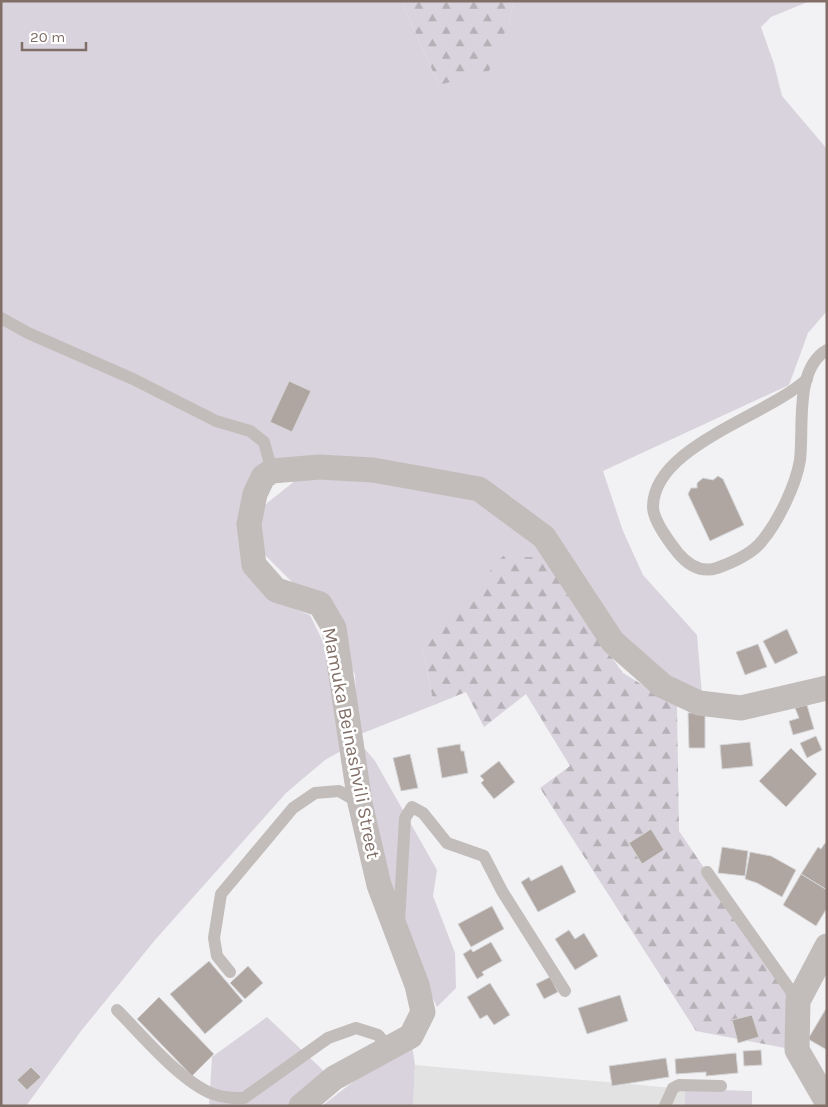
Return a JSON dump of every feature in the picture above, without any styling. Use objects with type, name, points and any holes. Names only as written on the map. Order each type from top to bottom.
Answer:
[{"type":"street","points":[[272,471],[319,467],[373,470],[479,489],[544,537],[613,642],[664,686],[699,703],[740,708],[827,688]]},
{"type":"street","name":"Mamuka Beinashvili Street","points":[[272,471],[263,477],[255,494],[249,524],[254,565],[276,590],[320,604],[334,628],[360,803],[379,885],[418,985],[423,1012],[411,1036],[334,1078],[301,1106]]},
{"type":"street","points":[[827,946],[798,1001],[798,1050],[827,1102]]},
{"type":"lane","points":[[1,318],[28,333],[133,379],[216,421],[250,431],[264,442],[272,471]]},
{"type":"lane","points":[[807,378],[795,390],[712,436],[681,456],[665,473],[655,493],[653,509],[662,531],[678,554],[692,567],[710,570],[733,563],[761,542],[788,499],[800,460],[802,398],[807,378],[814,364],[827,350]]},
{"type":"lane","points":[[230,972],[217,956],[214,938],[221,894],[293,808],[315,793],[339,792],[360,803]]},
{"type":"lane","points":[[398,933],[405,818],[412,807],[424,813],[447,843],[484,856],[502,892],[565,991]]},
{"type":"lane","points":[[707,872],[798,1001]]},
{"type":"lane","points":[[117,1010],[181,1073],[197,1086],[213,1094],[228,1098],[244,1098],[328,1038],[356,1028],[378,1035],[389,1048]]},
{"type":"lane","points":[[665,1106],[673,1088],[679,1085],[721,1086]]},
{"type":"shaded area","points":[[415,1065],[685,1089],[685,1106],[413,1106]]},
{"type":"green space","points":[[1,1],[401,1],[439,85],[509,22],[514,1],[810,1],[771,17],[761,27],[774,64],[782,96],[827,149],[827,311],[808,333],[789,385],[603,471],[623,531],[643,575],[697,635],[702,695],[664,680],[597,613],[478,482],[272,471],[255,493],[269,599],[310,615],[328,652],[341,751],[325,760],[286,793],[155,940],[81,1031],[26,1106],[1,1106]]},
{"type":"green space","points":[[401,1],[514,1],[509,22],[489,71],[439,85]]},
{"type":"green space","points":[[296,480],[396,482],[479,494],[549,558],[422,647],[434,705],[358,735],[355,675],[328,604],[305,595],[260,550],[256,512]]},
{"type":"green space","points":[[503,556],[549,558],[582,616],[623,673],[677,706],[679,831],[794,1000],[785,1048],[696,1031],[540,788],[570,766],[526,694],[484,727],[466,692],[434,705],[422,647]]},
{"type":"green space","points":[[360,743],[375,761],[437,870],[433,896],[455,953],[456,988],[437,1007],[404,936],[384,873]]},
{"type":"green space","points":[[267,1017],[329,1076],[294,1106],[209,1106],[212,1057]]},
{"type":"green space","points":[[412,1046],[415,1065],[413,1106],[322,1106],[363,1074]]},
{"type":"green space","points":[[685,1089],[752,1091],[752,1106],[685,1106]]},
{"type":"building","points":[[289,381],[311,391],[292,432],[270,422]]},
{"type":"building","points":[[718,476],[723,479],[744,525],[710,541],[688,494],[691,488],[697,488],[697,483],[703,478],[713,480]]},
{"type":"building","points":[[787,629],[798,653],[775,664],[763,641]]},
{"type":"building","points":[[758,644],[767,667],[745,675],[736,652]]},
{"type":"building","points":[[807,705],[814,729],[793,735],[789,721],[799,718],[795,708]]},
{"type":"building","points":[[705,712],[705,748],[689,748],[688,713]]},
{"type":"building","points":[[816,736],[822,750],[807,758],[800,743]]},
{"type":"building","points":[[750,742],[753,766],[722,769],[720,745]]},
{"type":"building","points":[[460,744],[461,751],[464,751],[468,773],[442,778],[437,748]]},
{"type":"building","points":[[791,748],[817,774],[786,807],[759,781]]},
{"type":"building","points":[[410,754],[418,788],[401,791],[393,758]]},
{"type":"building","points":[[499,761],[515,782],[494,799],[481,783],[484,780],[480,776]]},
{"type":"building","points":[[651,829],[664,850],[642,864],[629,843]]},
{"type":"building","points":[[825,843],[827,844],[827,890],[801,874],[818,847],[821,849]]},
{"type":"building","points":[[722,847],[748,851],[745,876],[718,873]]},
{"type":"building","points":[[750,852],[771,856],[796,870],[782,897],[757,883],[745,879]]},
{"type":"building","points":[[562,865],[576,892],[538,912],[521,882],[529,877],[531,881]]},
{"type":"building","points":[[801,874],[827,890],[827,908],[816,926],[783,905]]},
{"type":"building","points":[[492,906],[504,929],[471,947],[458,924]]},
{"type":"building","points":[[569,930],[575,939],[584,933],[598,956],[575,970],[555,939]]},
{"type":"building","points":[[491,942],[502,961],[482,972],[484,975],[477,979],[463,954],[471,949],[473,952]]},
{"type":"building","points":[[209,961],[243,1001],[205,1034],[170,994]]},
{"type":"building","points":[[248,966],[263,983],[245,999],[230,983]]},
{"type":"building","points":[[550,977],[558,992],[544,999],[536,984]]},
{"type":"building","points":[[490,983],[510,1015],[494,1025],[487,1015],[480,1019],[467,997]]},
{"type":"building","points":[[620,995],[628,1021],[587,1034],[578,1008]]},
{"type":"building","points":[[159,997],[214,1054],[192,1076],[137,1019]]},
{"type":"building","points":[[827,1007],[827,1050],[808,1039]]},
{"type":"building","points":[[752,1015],[759,1037],[738,1043],[732,1020]]},
{"type":"building","points":[[761,1050],[762,1065],[744,1066],[743,1051]]},
{"type":"building","points":[[736,1053],[738,1073],[706,1076],[706,1072],[676,1074],[675,1059]]},
{"type":"building","points":[[666,1058],[669,1077],[612,1086],[609,1066]]},
{"type":"building","points":[[31,1067],[41,1077],[27,1090],[17,1080]]}]
